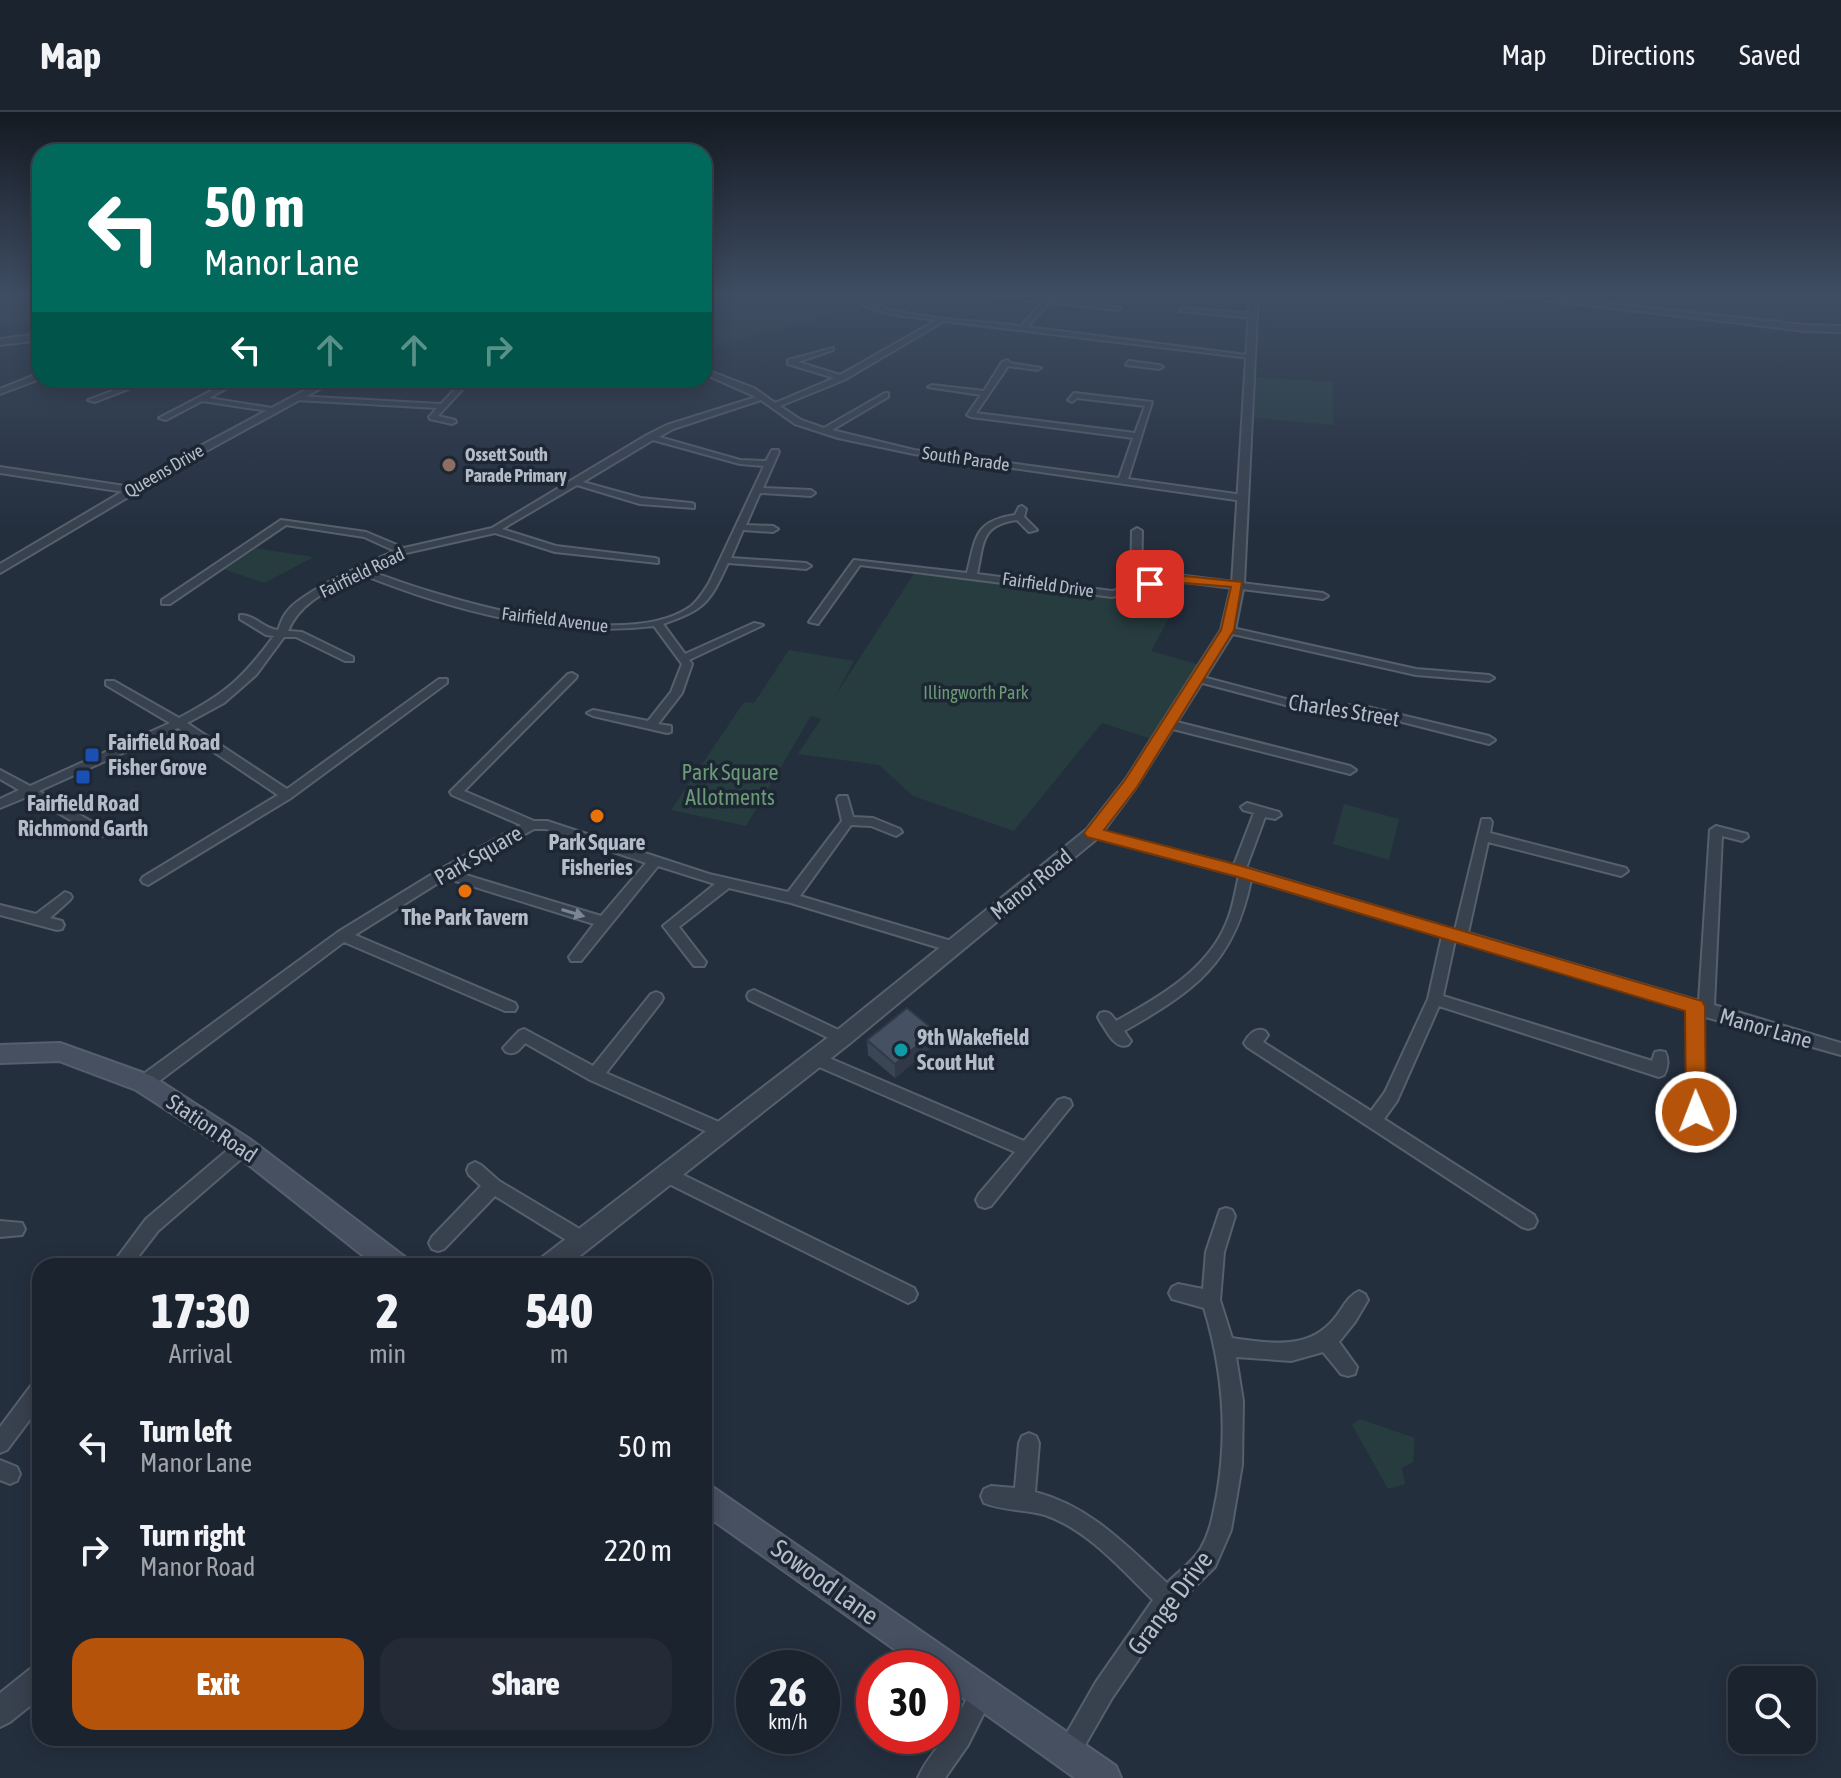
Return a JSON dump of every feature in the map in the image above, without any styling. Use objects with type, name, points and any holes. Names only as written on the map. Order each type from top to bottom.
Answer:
[{"type":"main road","name":"Station Road","points":[[0,1054],[60,1052],[144,1083],[243,1147],[386,1258]]},
{"type":"main road","name":"Sowood Lane","points":[[712,1502],[982,1695],[1069,1751],[1104,1778]]},
{"type":"street","points":[[817,372],[841,378]]},
{"type":"street","points":[[774,406],[808,395],[852,372]]},
{"type":"street","points":[[1000,372],[971,415],[1137,436]]},
{"type":"street","name":"Manor Road","points":[[559,1258],[842,1038],[1093,833],[1131,783],[1228,630],[1238,584],[1249,372]]},
{"type":"street","name":"South Parade","points":[[712,375],[762,397],[798,422],[914,452],[1243,498]]},
{"type":"street","points":[[10,378],[26,382]]},
{"type":"street","points":[[0,392],[32,379]]},
{"type":"street","points":[[932,387],[985,393]]},
{"type":"street","points":[[90,400],[125,388]]},
{"type":"street","points":[[163,418],[222,388]]},
{"type":"street","name":"Queens Drive","points":[[0,569],[131,490],[315,388]]},
{"type":"street","points":[[452,422],[433,417],[459,388]]},
{"type":"street","points":[[825,431],[885,395]]},
{"type":"street","points":[[1072,400],[1074,395],[1149,404],[1123,480]]},
{"type":"street","name":"Fairfield Road","points":[[0,804],[179,723],[239,687],[301,603],[360,570],[403,551],[495,530],[650,437],[696,417],[762,397]]},
{"type":"street","points":[[296,398],[442,406]]},
{"type":"street","points":[[201,399],[272,410]]},
{"type":"street","points":[[650,437],[740,462],[768,464]]},
{"type":"street","points":[[775,452],[756,490],[811,493]]},
{"type":"street","points":[[0,470],[131,490]]},
{"type":"street","points":[[575,482],[640,501],[691,506]]},
{"type":"street","name":"Fairfield Avenue","points":[[360,570],[455,604],[549,623],[624,627],[657,623],[677,618],[703,601],[726,560],[756,490]]},
{"type":"street","points":[[972,574],[984,528],[992,521],[1020,513],[1032,530]]},
{"type":"street","points":[[166,602],[284,522],[366,535],[403,551]]},
{"type":"street","points":[[741,527],[773,529]]},
{"type":"street","points":[[1124,527],[1141,533],[1136,589]]},
{"type":"street","points":[[495,530],[555,549],[655,561]]},
{"type":"street","points":[[726,560],[806,566]]},
{"type":"street","name":"Fairfield Drive","points":[[814,622],[857,562],[972,574],[1112,594],[1185,579],[1323,596]]},
{"type":"street","points":[[244,617],[270,633],[298,634],[349,659]]},
{"type":"street","points":[[651,725],[676,693],[685,673],[685,658],[657,623]]},
{"type":"street","points":[[685,658],[705,652],[758,625]]},
{"type":"street","points":[[1228,630],[1416,672],[1489,678]]},
{"type":"street","points":[[532,825],[456,792],[572,676]]},
{"type":"street","name":"Charles Street","points":[[1199,679],[1316,710],[1359,708],[1489,740]]},
{"type":"street","points":[[148,880],[174,856],[287,795],[443,681]]},
{"type":"street","points":[[110,683],[179,723],[287,795]]},
{"type":"street","points":[[380,711],[393,717]]},
{"type":"street","points":[[593,713],[667,729]]},
{"type":"street","points":[[1169,724],[1350,770]]},
{"type":"street","points":[[0,774],[102,833]]},
{"type":"street","points":[[791,898],[848,821],[843,799]]},
{"type":"street","points":[[1114,1029],[1170,995],[1198,973],[1219,949],[1232,928],[1254,810],[1275,815]]},
{"type":"street","points":[[848,821],[873,822],[896,832]]},
{"type":"street","name":"Park Square","points":[[144,1083],[343,936],[444,873],[532,825],[547,825],[726,883],[791,898],[953,947]]},
{"type":"street","points":[[1373,1122],[1391,1096],[1435,999],[1484,829],[1621,871]]},
{"type":"street","points":[[1696,1136],[1701,1009],[1716,830],[1742,837]]},
{"type":"street","name":"Manor Lane","points":[[1093,833],[1242,873],[1841,1049]]},
{"type":"street","points":[[1598,866],[1600,849]]},
{"type":"street","points":[[576,957],[656,860]]},
{"type":"street","points":[[444,873],[604,922]]},
{"type":"street","points":[[699,962],[670,926],[726,883]]},
{"type":"street","points":[[38,920],[65,897]]},
{"type":"street","points":[[0,910],[57,925]]},
{"type":"street","points":[[343,936],[510,1007]]},
{"type":"street","points":[[754,996],[842,1038]]},
{"type":"street","points":[[595,1075],[656,998]]},
{"type":"street","points":[[1435,999],[1659,1070],[1660,1057]]},
{"type":"street","points":[[511,1048],[524,1035],[595,1075],[720,1130]]},
{"type":"street","points":[[1260,1035],[1252,1043],[1528,1221]]},
{"type":"street","points":[[815,1058],[1025,1149]]},
{"type":"street","points":[[985,1200],[1064,1105]]},
{"type":"street","points":[[126,1258],[152,1225],[243,1147]]},
{"type":"street","points":[[475,1170],[493,1186],[582,1240]]},
{"type":"street","points":[[665,1174],[908,1294]]},
{"type":"street","points":[[438,1243],[493,1186]]},
{"type":"street","name":"Grange Drive","points":[[1069,1751],[1104,1690],[1167,1598],[1207,1559],[1221,1530],[1228,1500],[1234,1428],[1225,1346],[1211,1300],[1215,1252],[1226,1216]]},
{"type":"street","points":[[1178,1293],[1211,1300]]},
{"type":"street","points":[[1225,1346],[1275,1352],[1302,1349],[1326,1341],[1359,1300]]},
{"type":"street","points":[[1326,1341],[1348,1367]]},
{"type":"street","points":[[0,1443],[32,1401]]},
{"type":"street","points":[[1024,1497],[1029,1443]]},
{"type":"street","points":[[991,1496],[1024,1497],[1046,1504],[1092,1529],[1115,1546],[1167,1598]]},
{"type":"street","points":[[0,1712],[32,1686]]},
{"type":"street","points":[[930,1778],[960,1737],[982,1695]]},
{"type":"green space","points":[[1250,377],[1333,382],[1333,425],[1246,417]]},
{"type":"green space","points":[[247,547],[314,557],[264,583],[217,567]]},
{"type":"green space","name":"Illingworth Park","points":[[917,569],[1112,594],[1175,607],[1151,651],[1197,664],[1199,679],[1158,741],[1102,723],[1014,831],[913,796],[879,765],[798,754],[821,719],[811,716],[746,826],[671,810],[744,702],[754,703],[789,650],[854,661],[835,696]]},
{"type":"green space","points":[[1344,804],[1399,819],[1389,860],[1333,844]]},
{"type":"green space","points":[[1360,1419],[1415,1438],[1413,1462],[1402,1468],[1405,1484],[1388,1489],[1352,1425]]},
{"type":"building","points":[[907,1008],[935,1031],[895,1064],[867,1040]]},
{"type":"place","name":"Ossett South Parade Primary","points":[[449,465]]},
{"type":"place","name":"Fairfield Road Fisher Grove","points":[[92,755]]},
{"type":"place","name":"Fairfield Road Richmond Garth","points":[[83,777]]},
{"type":"place","name":"Park Square Fisheries","points":[[597,816]]},
{"type":"place","name":"The Park Tavern","points":[[465,891]]},
{"type":"place","name":"9th Wakefield Scout Hut","points":[[901,1050]]},
{"type":"route","points":[[1150,584],[1185,579],[1238,584],[1228,630],[1131,783],[1093,833],[1238,871],[1695,1006],[1696,1112]]},
{"type":"park label","name":"Park Square Allotments","points":[[730,784]]}]
